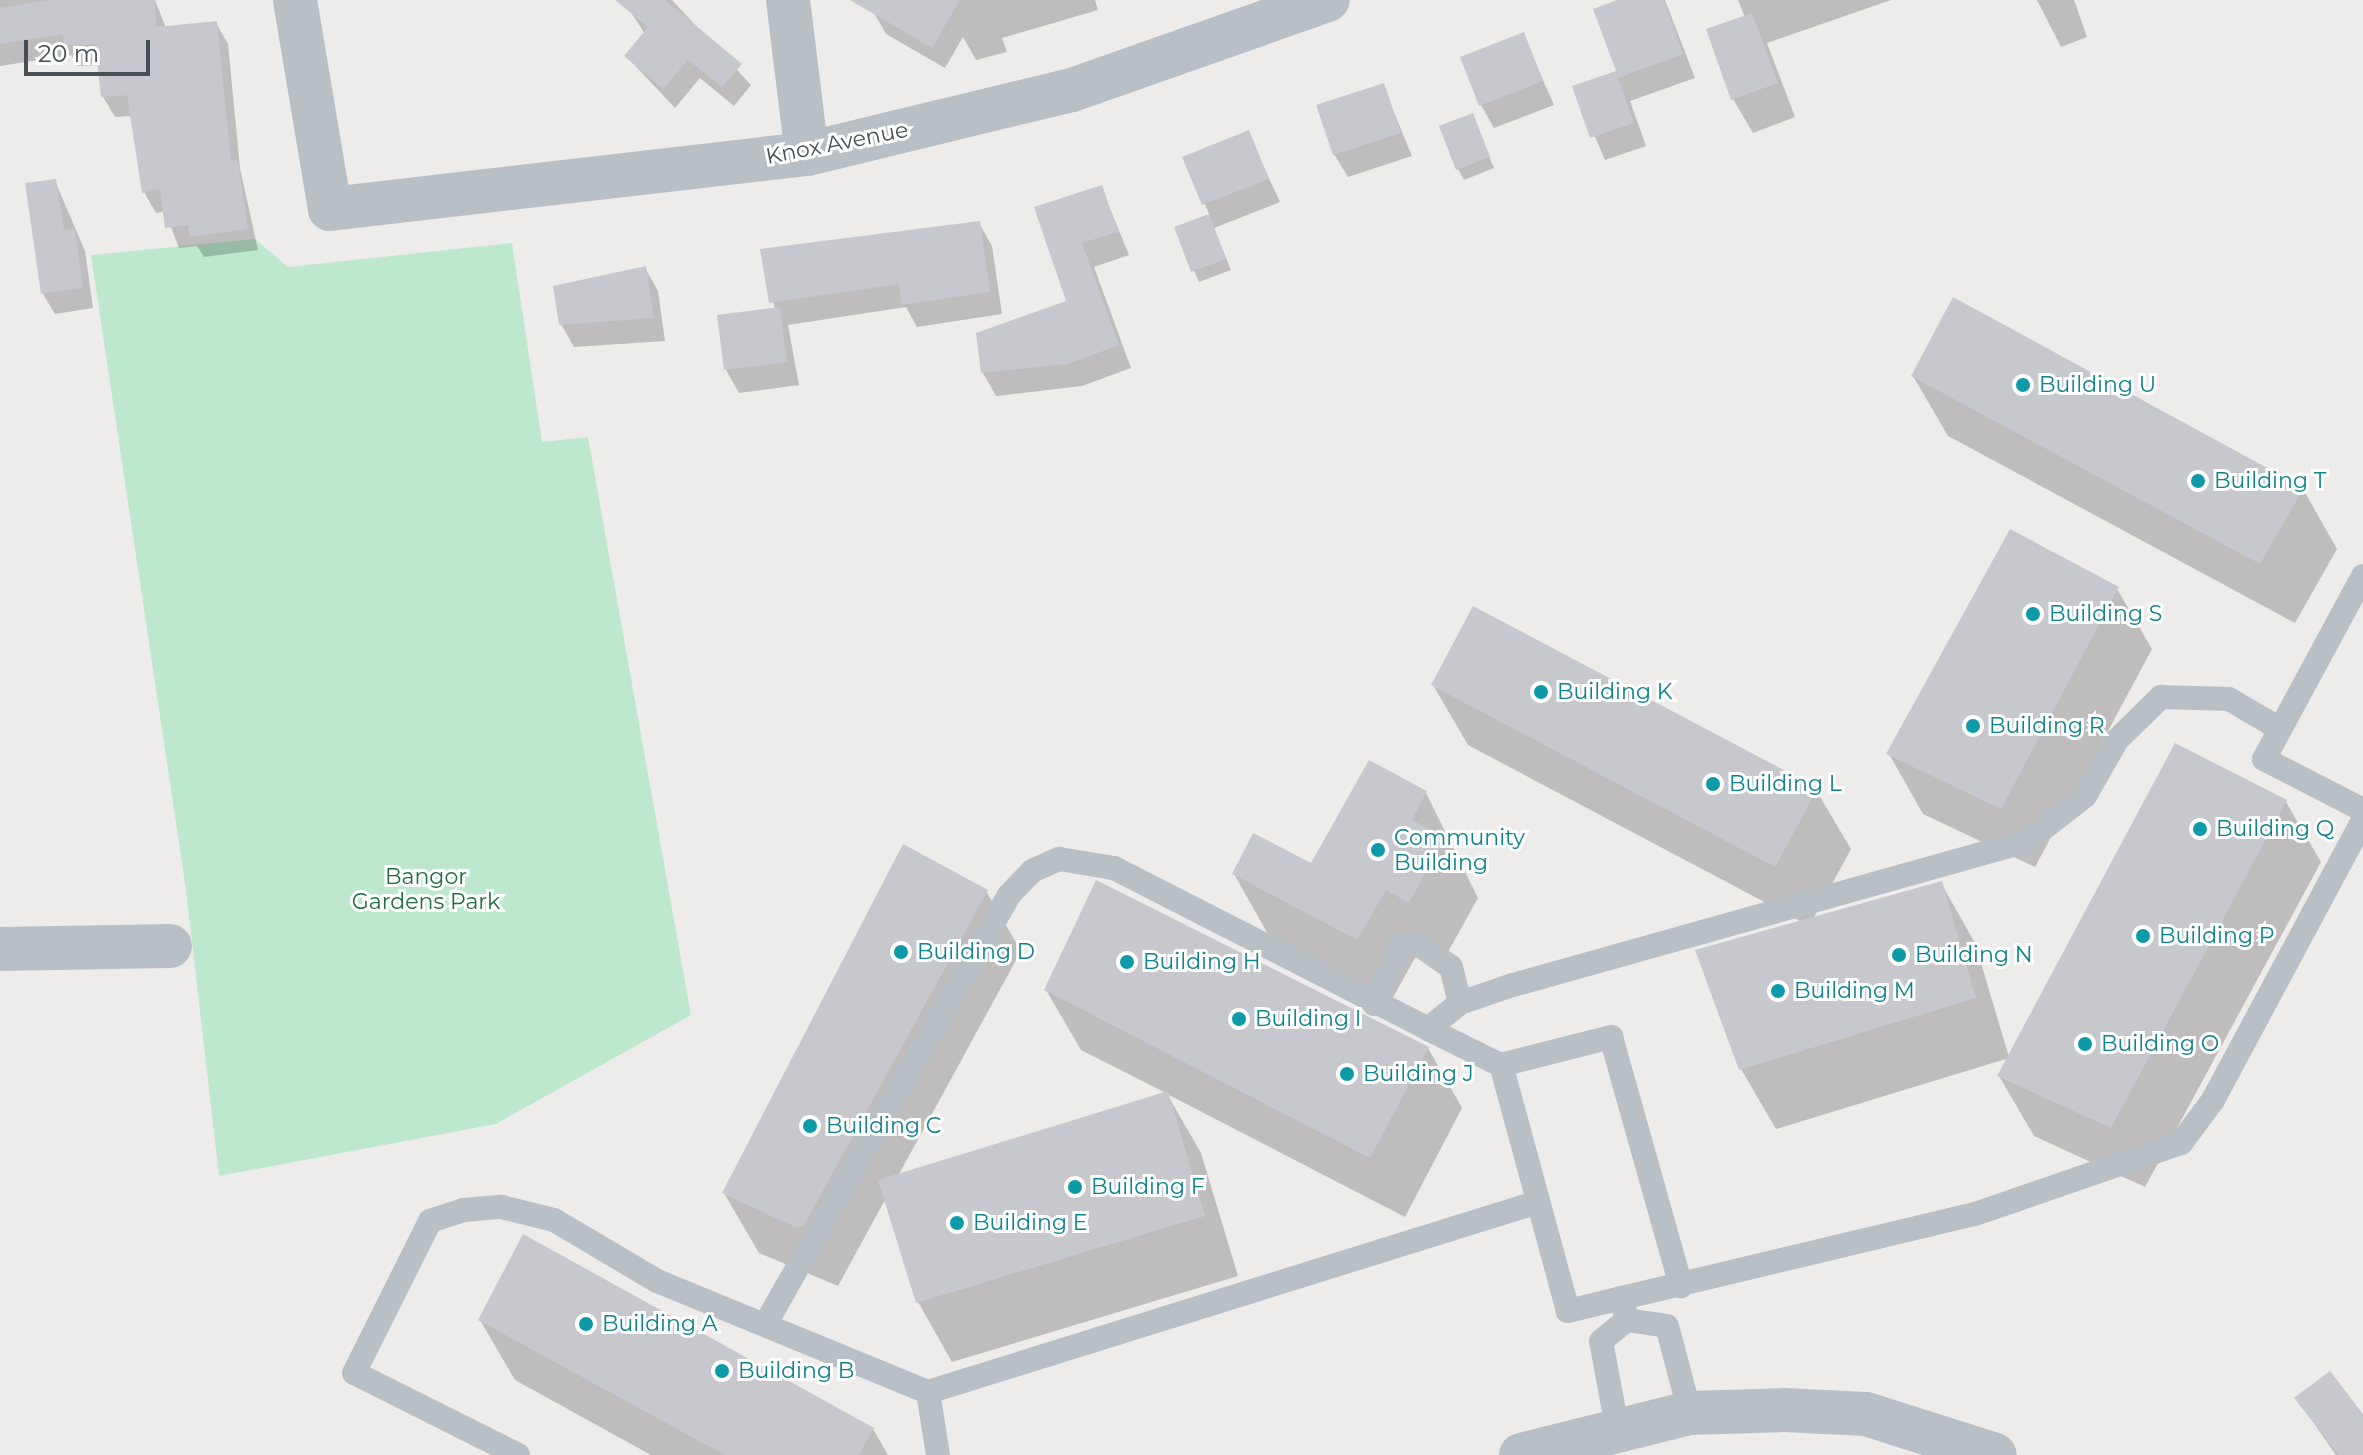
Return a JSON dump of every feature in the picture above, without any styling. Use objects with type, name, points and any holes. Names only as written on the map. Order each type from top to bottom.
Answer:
[{"type":"street","name":"Knox Avenue","points":[[295,0],[330,209],[807,154],[1072,90],[1328,0]]},
{"type":"street","points":[[788,0],[807,154]]},
{"type":"street","points":[[0,949],[170,946]]},
{"type":"street","points":[[1521,1455],[1617,1427],[1690,1413],[1866,1414],[1995,1455]]},
{"type":"lane","points":[[2363,576],[2264,759],[2363,810]]},
{"type":"lane","points":[[1428,1029],[1460,1003],[2027,841],[2085,796],[2117,740],[2161,697],[2229,699],[2280,729]]},
{"type":"lane","points":[[1501,1065],[1568,1311],[1624,1309],[1681,1286],[1975,1214],[2181,1143],[2213,1100],[2363,820]]},
{"type":"lane","points":[[766,1323],[1009,895],[1032,871],[1059,859],[1114,868],[1374,1004],[1501,1065],[1611,1037],[1681,1286]]},
{"type":"lane","points":[[1374,1004],[1400,946],[1416,943],[1451,967],[1460,1003]]},
{"type":"lane","points":[[518,1455],[354,1373],[430,1221],[501,1207],[554,1220],[657,1281],[766,1323],[928,1392],[1538,1202]]},
{"type":"lane","points":[[1624,1309],[1667,1326],[1690,1413]]},
{"type":"lane","points":[[1617,1427],[1601,1341],[1624,1309]]},
{"type":"lane","points":[[928,1392],[938,1455]]},
{"type":"green space","name":"Bangor Gardens Park","points":[[255,239],[288,267],[512,243],[542,442],[588,437],[691,1015],[496,1124],[219,1176],[186,890],[91,255]]},
{"type":"building","points":[[49,0],[155,0],[156,27],[217,21],[231,161],[238,160],[248,229],[190,237],[188,225],[165,228],[160,189],[142,193],[127,95],[101,97],[95,44],[64,46],[63,34],[0,44],[0,8]]},
{"type":"building","points":[[615,0],[665,0],[742,64],[722,87],[688,60],[663,89],[624,56],[648,27]]},
{"type":"building","points":[[850,0],[960,0],[932,48]]},
{"type":"building","points":[[1617,0],[1664,0],[1683,54],[1618,78],[1634,123],[1590,138],[1572,86],[1616,71],[1593,9]]},
{"type":"building","points":[[1752,13],[1778,83],[1731,100],[1706,29]]},
{"type":"building","points":[[1524,32],[1543,81],[1479,106],[1460,57]]},
{"type":"building","points":[[1384,83],[1401,133],[1333,155],[1316,105]]},
{"type":"building","points":[[1473,113],[1490,157],[1456,170],[1439,126]]},
{"type":"building","points":[[1249,130],[1269,179],[1202,205],[1182,157]]},
{"type":"building","points":[[56,179],[64,230],[75,229],[83,288],[41,294],[25,183]]},
{"type":"building","points":[[1102,185],[1118,232],[1082,243],[1119,345],[1068,364],[981,373],[976,333],[1066,301],[1034,207]]},
{"type":"building","points":[[1209,214],[1226,259],[1191,272],[1174,227]]},
{"type":"building","points":[[980,221],[990,292],[902,305],[899,284],[769,303],[760,249]]},
{"type":"building","points":[[646,266],[654,318],[559,325],[553,286]]},
{"type":"building","points":[[1953,297],[2304,488],[2260,564],[1911,376]]},
{"type":"building","points":[[780,307],[787,362],[724,370],[717,315]]},
{"type":"building","points":[[2010,529],[2119,587],[2001,809],[1886,754]]},
{"type":"building","points":[[1473,606],[1818,788],[1775,867],[1431,685]]},
{"type":"building","points":[[2175,743],[2287,800],[2111,1128],[1997,1076]]},
{"type":"building","name":"Community Building","points":[[1369,760],[1427,791],[1412,820],[1445,837],[1409,903],[1386,890],[1357,940],[1232,874],[1253,833],[1311,863]]},
{"type":"building","points":[[903,844],[988,890],[803,1227],[795,1227],[722,1193]]},
{"type":"building","points":[[1096,880],[1429,1047],[1370,1158],[1044,990]]},
{"type":"building","points":[[1942,881],[1976,998],[1739,1070],[1695,950]]},
{"type":"building","points":[[1168,1091],[1205,1216],[916,1303],[878,1180]]},
{"type":"building","points":[[523,1234],[874,1428],[859,1455],[725,1455],[478,1320]]},
{"type":"building","points":[[2330,1371],[2363,1414],[2363,1455],[2339,1455],[2294,1398]]},
{"type":"place","name":"Building U","points":[[2023,385]]},
{"type":"place","name":"Building T","points":[[2198,481]]},
{"type":"place","name":"Building S","points":[[2033,614]]},
{"type":"place","name":"Building K","points":[[1541,692]]},
{"type":"place","name":"Building R","points":[[1973,726]]},
{"type":"place","name":"Building L","points":[[1713,784]]},
{"type":"place","name":"Building Q","points":[[2200,829]]},
{"type":"place","name":"Community Building","points":[[1378,850]]},
{"type":"place","name":"Building P","points":[[2143,936]]},
{"type":"place","name":"Building D","points":[[901,952]]},
{"type":"place","name":"Building N","points":[[1899,955]]},
{"type":"place","name":"Building H","points":[[1127,962]]},
{"type":"place","name":"Building M","points":[[1778,991]]},
{"type":"place","name":"Building I","points":[[1239,1019]]},
{"type":"place","name":"Building O","points":[[2085,1044]]},
{"type":"place","name":"Building J","points":[[1347,1074]]},
{"type":"place","name":"Building C","points":[[810,1126]]},
{"type":"place","name":"Building F","points":[[1075,1187]]},
{"type":"place","name":"Building E","points":[[957,1223]]},
{"type":"place","name":"Building A","points":[[586,1324]]},
{"type":"place","name":"Building B","points":[[722,1371]]}]
